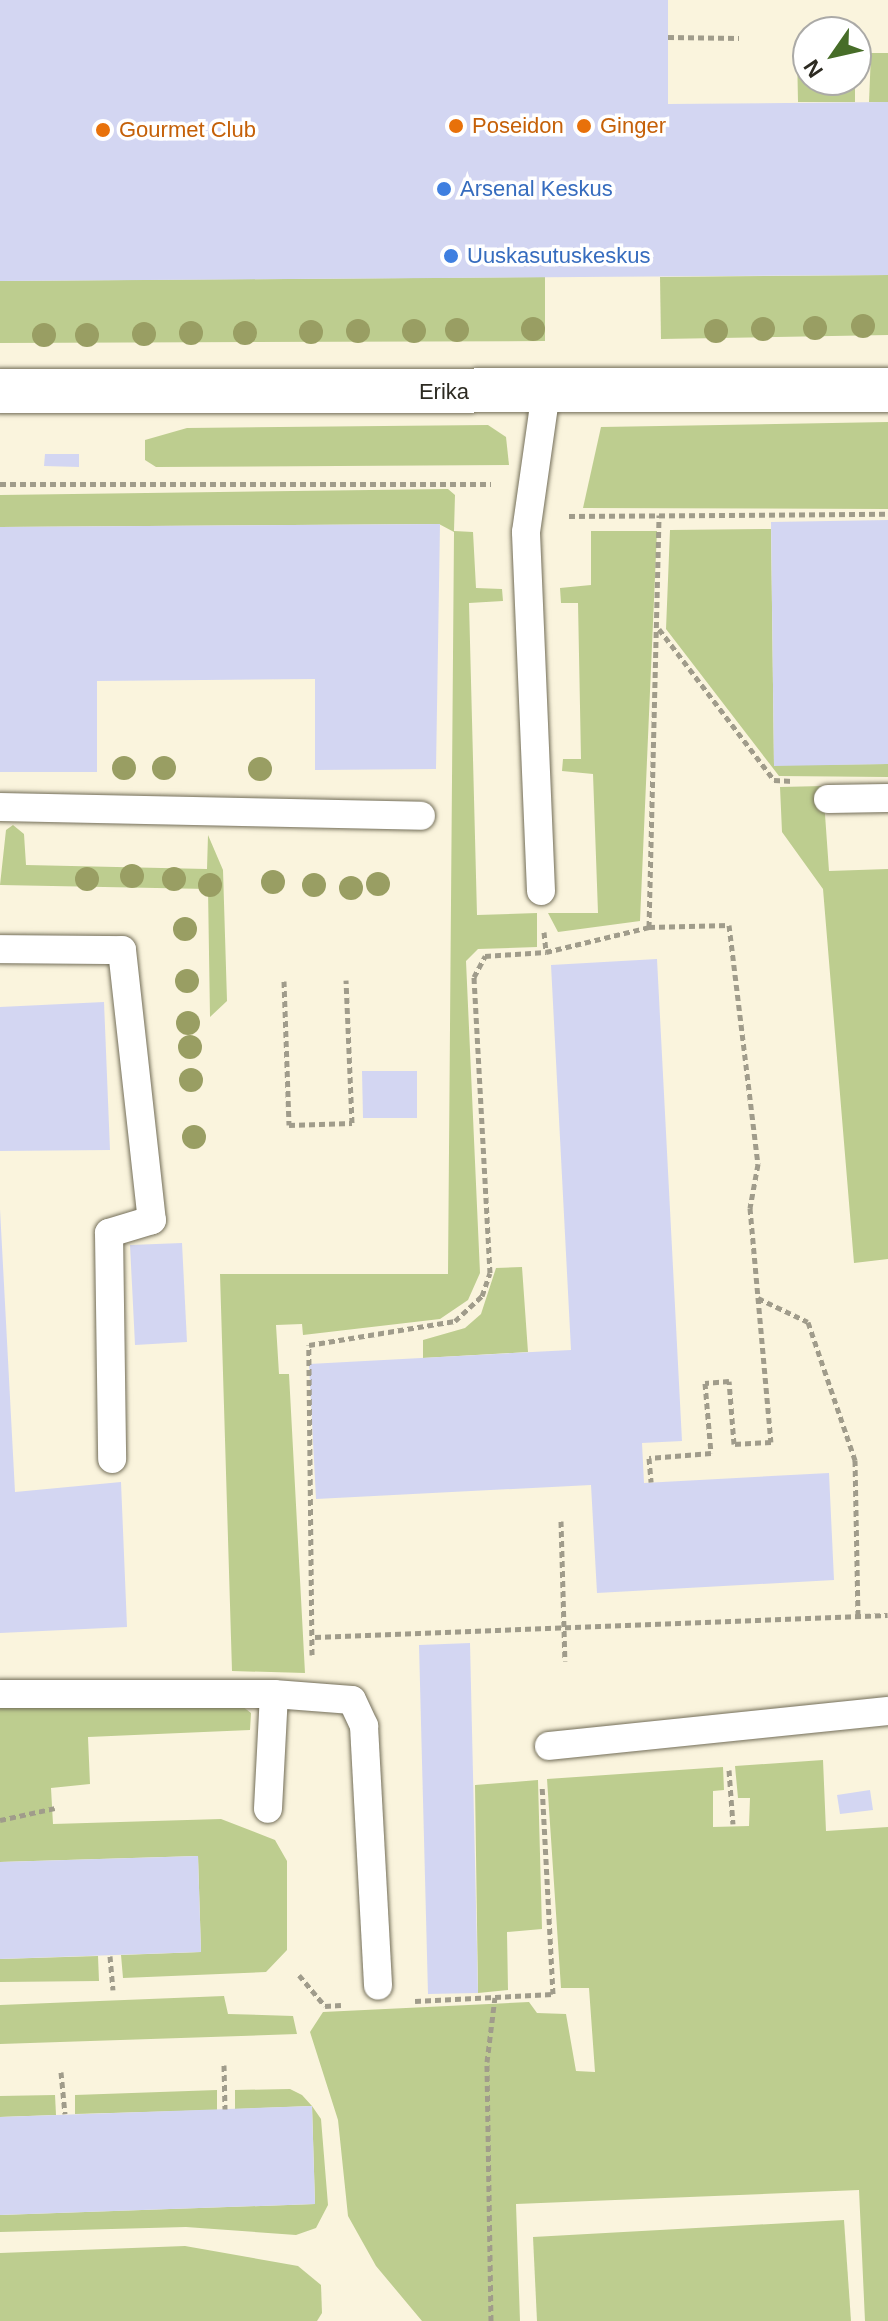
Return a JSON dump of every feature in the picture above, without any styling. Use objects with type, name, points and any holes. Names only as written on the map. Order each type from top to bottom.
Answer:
[{"type":"street","name":"Erika","points":[[0,391],[888,390]]},
{"type":"lane","points":[[541,891],[526,532],[536,495],[546,392]]},
{"type":"lane","points":[[828,799],[888,798]]},
{"type":"lane","points":[[0,807],[421,816]]},
{"type":"lane","points":[[0,949],[122,950],[152,1220],[109,1233],[112,1459]]},
{"type":"lane","points":[[0,1694],[306,1694],[352,1700],[364,1726],[378,1986]]},
{"type":"lane","points":[[268,1809],[274,1694]]},
{"type":"lane","points":[[549,1746],[888,1711]]},
{"type":"path","points":[[668,37],[739,38]]},
{"type":"path","points":[[0,484],[492,484],[536,495],[568,516],[888,514]]},
{"type":"path","points":[[649,927],[659,629],[659,515]]},
{"type":"path","points":[[659,629],[774,780],[825,783],[828,799]]},
{"type":"path","points":[[306,1694],[315,1637],[309,1345],[455,1321],[482,1296],[490,1273],[474,977],[485,956],[546,952],[649,927],[729,925],[758,1164],[750,1208],[771,1442],[734,1444],[729,1381],[705,1383],[711,1453],[649,1458],[651,1482]]},
{"type":"path","points":[[284,981],[289,1125],[352,1123],[346,980]]},
{"type":"path","points":[[758,1298],[808,1322],[855,1460],[858,1617]]},
{"type":"path","points":[[561,1521],[565,1661]]},
{"type":"path","points":[[315,1637],[888,1615]]},
{"type":"path","points":[[726,1730],[733,1824]]},
{"type":"path","points":[[549,1746],[542,1779],[553,1994]]},
{"type":"path","points":[[0,1820],[55,1808]]},
{"type":"path","points":[[110,1956],[113,1990]]},
{"type":"path","points":[[491,2321],[487,2062],[495,1997]]},
{"type":"path","points":[[224,2065],[225,2109]]},
{"type":"path","points":[[61,2072],[65,2114]]},
{"type":"green space","points":[[872,53],[888,53],[888,102],[869,102],[869,96],[872,96]]},
{"type":"green space","points":[[798,96],[855,96],[855,102],[798,102]]},
{"type":"green space","points":[[888,275],[888,335],[661,339],[660,277]]},
{"type":"green space","points":[[545,277],[545,341],[0,343],[0,281]]},
{"type":"green space","points":[[888,422],[888,509],[583,508],[601,427]]},
{"type":"green space","points":[[488,425],[506,437],[509,465],[156,467],[145,460],[145,440],[187,428]]},
{"type":"green space","points":[[448,489],[455,495],[454,531],[473,532],[476,588],[502,589],[503,601],[469,603],[477,915],[537,913],[537,947],[478,949],[466,961],[480,1273],[468,1300],[440,1319],[303,1335],[302,1324],[276,1325],[279,1374],[289,1374],[305,1673],[232,1671],[220,1274],[448,1274],[454,532],[439,524],[0,527],[0,495]]},
{"type":"green space","points":[[771,529],[774,765],[888,764],[888,777],[779,776],[666,629],[670,530]]},
{"type":"green space","points":[[591,531],[657,531],[640,921],[558,932],[548,913],[598,913],[593,774],[562,771],[563,759],[581,759],[578,603],[561,603],[560,588],[591,585]]},
{"type":"green space","points":[[823,786],[829,871],[888,869],[888,1259],[854,1263],[823,889],[782,832],[780,787]]},
{"type":"green space","points":[[13,825],[24,834],[26,865],[207,869],[208,835],[223,870],[227,1001],[210,1017],[208,889],[0,885],[6,830]]},
{"type":"green space","points":[[522,1267],[528,1352],[423,1358],[423,1340],[465,1328],[481,1314],[496,1268]]},
{"type":"green space","points":[[238,1703],[251,1713],[250,1730],[88,1737],[90,1784],[51,1788],[53,1824],[221,1819],[275,1840],[287,1861],[287,1950],[266,1972],[123,1978],[121,1955],[201,1952],[198,1856],[0,1862],[0,1707]]},
{"type":"green space","points":[[823,1760],[826,1831],[888,1827],[888,2321],[865,2321],[859,2190],[516,2204],[520,2321],[422,2321],[376,2266],[348,2216],[338,2120],[310,2032],[323,2012],[529,2002],[537,2013],[566,2014],[576,2071],[595,2072],[589,1988],[561,1988],[547,1779],[723,1767],[724,1790],[713,1791],[713,1827],[749,1826],[750,1798],[738,1798],[735,1766]]},
{"type":"green space","points":[[538,1780],[542,1929],[507,1932],[508,1990],[478,1993],[475,1785]]},
{"type":"green space","points":[[98,1956],[99,1981],[0,1982],[0,1959]]},
{"type":"green space","points":[[224,1996],[228,2014],[293,2016],[297,2034],[0,2044],[0,2005]]},
{"type":"green space","points":[[290,2089],[302,2095],[312,2106],[235,2109],[235,2090]]},
{"type":"green space","points":[[217,2090],[217,2110],[75,2114],[75,2095]]},
{"type":"green space","points":[[55,2095],[56,2115],[0,2117],[0,2096]]},
{"type":"green space","points":[[312,2106],[321,2119],[328,2205],[316,2228],[296,2235],[186,2227],[0,2232],[0,2215],[315,2204]]},
{"type":"green space","points":[[844,2220],[851,2321],[537,2321],[533,2237]]},
{"type":"green space","points":[[185,2246],[298,2266],[321,2285],[322,2313],[317,2321],[0,2321],[0,2253]]},
{"type":"building","name":"Arsenal Keskus","points":[[0,0],[668,0],[668,104],[888,102],[888,275],[0,281]]},
{"type":"building","points":[[45,454],[79,454],[79,467],[44,466]]},
{"type":"building","points":[[888,520],[888,764],[774,766],[771,522]]},
{"type":"building","points":[[440,524],[436,769],[315,770],[315,679],[97,681],[97,772],[0,772],[0,527]]},
{"type":"building","points":[[657,959],[682,1441],[642,1443],[644,1483],[829,1473],[834,1580],[597,1593],[591,1485],[316,1499],[309,1364],[571,1350],[551,965]]},
{"type":"building","points":[[104,1002],[110,1150],[0,1151],[0,1007]]},
{"type":"building","points":[[362,1071],[417,1071],[417,1118],[363,1118]]},
{"type":"building","points":[[0,1209],[15,1492],[121,1482],[127,1627],[0,1633]]},
{"type":"building","points":[[182,1243],[187,1342],[135,1345],[130,1245]]},
{"type":"building","points":[[470,1643],[478,1993],[428,1994],[419,1645]]},
{"type":"building","points":[[870,1790],[873,1810],[840,1814],[837,1795]]},
{"type":"building","points":[[198,1856],[201,1952],[0,1959],[0,1862]]},
{"type":"building","points":[[312,2106],[315,2204],[0,2215],[0,2117]]},
{"type":"place","name":"Poseidon","points":[[456,126]]},
{"type":"place","name":"Ginger","points":[[584,126]]},
{"type":"place","name":"Gourmet Club","points":[[103,130]]},
{"type":"place","name":"Arsenal Keskus","points":[[444,189]]},
{"type":"place","name":"Uuskasutuskeskus","points":[[451,256]]}]
